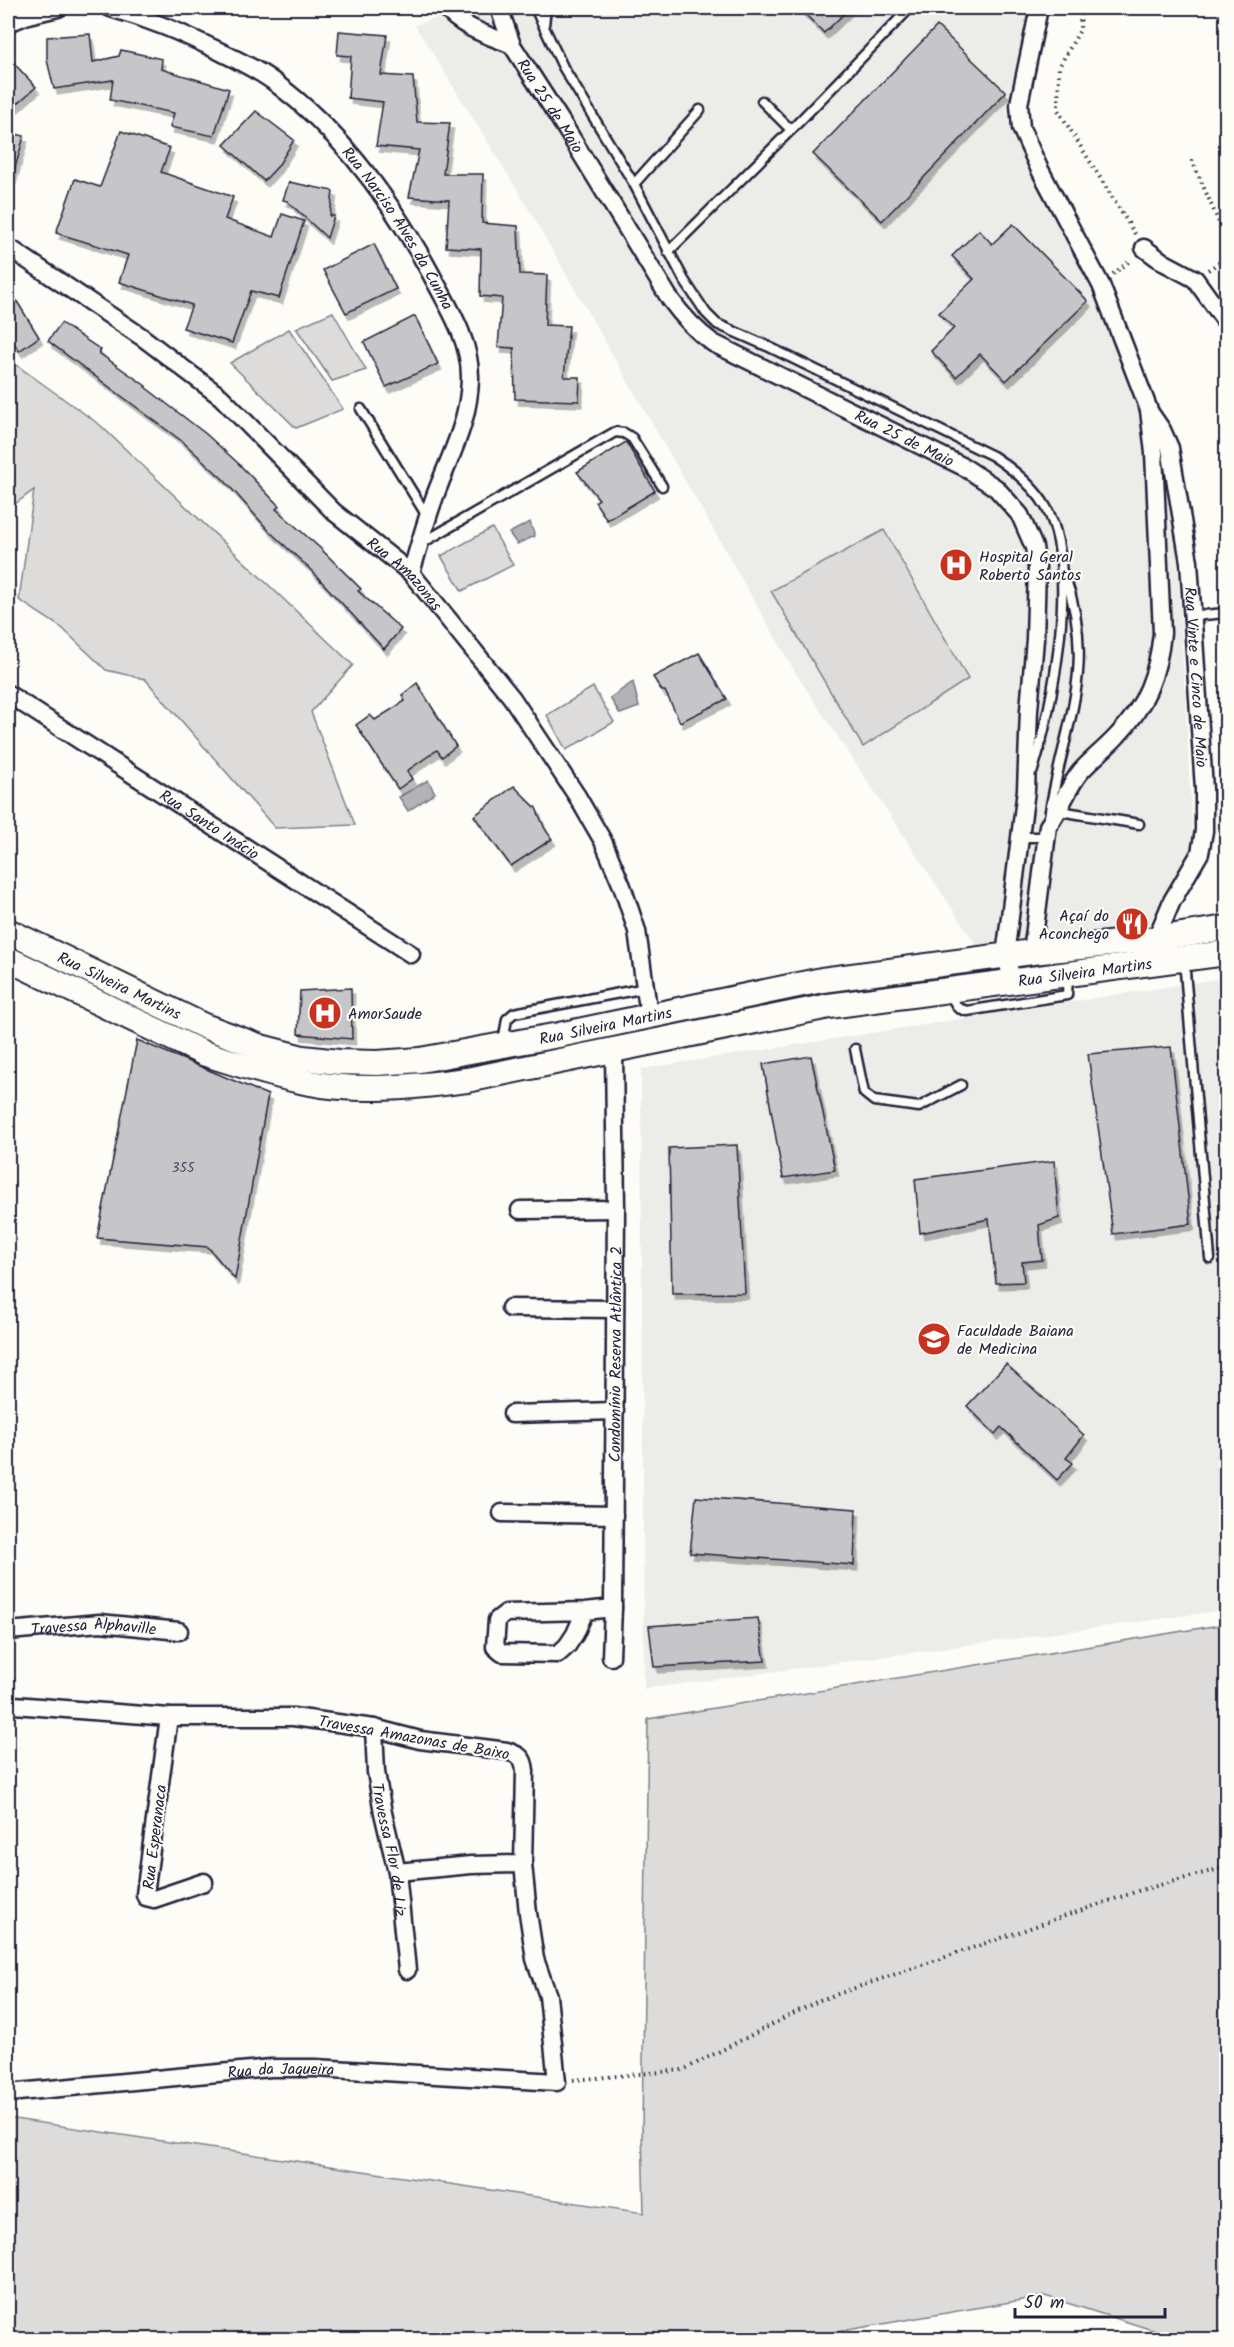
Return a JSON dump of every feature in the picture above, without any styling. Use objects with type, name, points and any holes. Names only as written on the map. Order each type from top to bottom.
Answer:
[{"type":"main road","name":"Rua Silveira Martins","points":[[8,931],[204,1026],[261,1047],[303,1058],[377,1063],[420,1060],[503,1045],[822,980],[1032,952],[1156,939],[1227,928]]},
{"type":"main road","name":"Rua Silveira Martins","points":[[8,959],[203,1053],[306,1083],[346,1088],[416,1087],[467,1080],[829,1005],[1014,983],[1227,953]]},
{"type":"street","points":[[8,23],[28,15],[58,8]]},
{"type":"street","name":"Rua Narciso Alves da Cunha","points":[[110,8],[150,19],[237,60],[277,83],[316,117],[353,157],[386,203],[422,258],[455,319],[465,347],[470,377],[468,402],[462,430],[440,482],[411,573]]},
{"type":"street","points":[[446,8],[461,22],[512,45]]},
{"type":"street","name":"Rua 25 de Maio","points":[[499,8],[512,45],[683,318],[713,343],[964,467],[996,488],[1020,515],[1034,547],[1037,579],[1026,790],[1005,956],[1014,983]]},
{"type":"street","points":[[1032,952],[1047,831],[1060,811],[1067,792],[1080,773],[1118,736],[1145,699],[1160,656],[1162,633],[1154,453],[1149,410],[1101,285],[1039,168],[1021,128],[1019,105],[1039,8]]},
{"type":"street","name":"Rua Amazonas","points":[[8,247],[142,337],[221,397],[334,512],[411,573],[512,698],[564,776],[603,841],[622,886],[637,931],[649,1015]]},
{"type":"street","points":[[1144,248],[1163,262],[1195,279],[1227,322]]},
{"type":"street","name":"Rua Vinte e Cinco de Maio","points":[[1149,410],[1170,448],[1183,518],[1193,616],[1204,789],[1204,831],[1200,853],[1172,901],[1156,939]]},
{"type":"street","name":"Rua Santo Inácio","points":[[8,694],[411,954]]},
{"type":"street","name":"Condomínio Reserva Atlântica 2","points":[[611,1657],[616,1209],[614,1051]]},
{"type":"street","points":[[520,1210],[616,1209]]},
{"type":"street","points":[[510,1308],[615,1309]]},
{"type":"street","points":[[512,1414],[615,1411]]},
{"type":"street","points":[[502,1513],[614,1515]]},
{"type":"street","points":[[585,1611],[567,1646],[558,1653],[502,1653],[495,1647],[497,1620],[506,1613],[613,1608]]},
{"type":"street","name":"Travessa Alphaville","points":[[8,1631],[100,1623],[179,1631]]},
{"type":"street","name":"Travessa Amazonas de Baixo","points":[[14,1705],[170,1717],[293,1717],[374,1728],[420,1740],[507,1751],[519,1755],[524,1760],[525,1771],[523,1864],[535,1959],[548,1996],[557,2082]]},
{"type":"street","name":"Rua Esperanaca","points":[[170,1717],[145,1894],[146,1897],[154,1899],[204,1882]]},
{"type":"street","name":"Travessa Flor de Liz","points":[[374,1728],[379,1792],[397,1872],[407,1970]]},
{"type":"street","points":[[397,1872],[471,1865],[523,1864]]},
{"type":"street","name":"Rua da Jaqueira","points":[[8,2093],[271,2068],[315,2068],[557,2082]]},
{"type":"lane","points":[[535,8],[563,67],[634,184],[697,302],[717,324],[977,447],[1021,477],[1045,506],[1054,525],[1063,570],[1074,600],[1080,673],[1047,831],[1020,837]]},
{"type":"lane","points":[[544,29],[546,8]]},
{"type":"lane","points":[[669,252],[910,8]]},
{"type":"lane","points":[[762,101],[791,130]]},
{"type":"lane","points":[[634,184],[700,111]]},
{"type":"lane","points":[[361,409],[428,518]]},
{"type":"lane","points":[[419,545],[615,432],[624,433],[632,438],[662,486]]},
{"type":"lane","points":[[1026,790],[1039,750],[1055,670],[1061,622],[1063,570]]},
{"type":"lane","points":[[1193,616],[1227,613]]},
{"type":"lane","points":[[1060,811],[1139,824]]},
{"type":"lane","points":[[1184,959],[1210,1258]]},
{"type":"lane","points":[[947,990],[958,1008],[967,1011],[1067,995],[1068,975]]},
{"type":"lane","points":[[503,1045],[507,1019],[514,1013],[646,988]]},
{"type":"lane","points":[[855,1049],[864,1093],[874,1101],[919,1107],[961,1085]]},
{"type":"path","points":[[1081,8],[1080,30],[1059,67],[1058,110],[1144,248],[1101,285]]},
{"type":"path","points":[[1192,160],[1227,239]]},
{"type":"path","points":[[557,2082],[683,2070],[820,2000],[1138,1891],[1227,1867]]},
{"type":"shaded area","name":"Hospital Geral Roberto Santos","points":[[470,8],[1032,8],[1008,119],[1172,456],[1193,845],[1147,927],[979,949],[797,675],[520,194],[415,25]]},
{"type":"shaded area","points":[[333,312],[366,370],[332,381],[296,328]]},
{"type":"shaded area","points":[[289,329],[343,409],[296,428],[230,363]]},
{"type":"shaded area","points":[[8,359],[100,425],[353,665],[311,712],[355,825],[275,828],[145,679],[106,670],[62,628],[19,600],[34,490],[8,509]]},
{"type":"shaded area","points":[[530,522],[535,536],[517,544],[509,533]]},
{"type":"shaded area","points":[[492,528],[513,565],[462,591],[441,556]]},
{"type":"shaded area","points":[[884,530],[968,679],[863,747],[771,591]]},
{"type":"shaded area","points":[[633,682],[639,707],[620,714],[610,698]]},
{"type":"shaded area","points":[[593,687],[614,722],[566,750],[547,715]]},
{"type":"shaded area","points":[[428,780],[435,793],[408,811],[399,797]]},
{"type":"shaded area","name":"Faculdade Baiana de Medicina","points":[[1223,978],[1226,1015],[1226,1610],[644,1689],[641,1069]]},
{"type":"shaded area","points":[[1226,1624],[1226,2339],[1181,2339],[1045,2296],[789,2340],[8,2339],[8,2118],[644,2213],[642,2129],[648,1719]]},
{"type":"building","points":[[799,8],[850,8],[824,33]]},
{"type":"building","points":[[937,26],[1006,92],[882,221],[813,154]]},
{"type":"building","points":[[339,31],[387,35],[381,75],[413,77],[417,122],[450,123],[443,174],[483,174],[482,223],[518,226],[520,274],[547,275],[545,325],[569,326],[564,377],[580,377],[579,401],[515,399],[514,348],[498,347],[502,298],[480,296],[481,249],[446,247],[449,200],[409,197],[419,150],[376,146],[383,102],[348,98],[351,56],[337,55]]},
{"type":"building","points":[[90,34],[93,62],[119,56],[121,50],[162,59],[161,69],[229,89],[214,136],[170,127],[174,113],[110,100],[113,80],[54,89],[47,60],[47,37]]},
{"type":"building","points":[[8,57],[36,87],[8,112]]},
{"type":"building","points":[[256,111],[294,140],[278,166],[264,181],[224,145]]},
{"type":"building","points":[[121,131],[170,148],[161,172],[233,197],[225,219],[274,237],[282,214],[304,221],[279,298],[251,291],[232,343],[183,328],[192,305],[119,282],[128,255],[56,233],[75,179],[100,187]]},
{"type":"building","points":[[8,132],[24,136],[12,179],[8,179]]},
{"type":"building","points":[[289,182],[333,191],[330,216],[334,216],[327,238],[287,201],[283,200]]},
{"type":"building","points":[[1013,224],[1088,301],[1006,381],[980,354],[956,377],[931,351],[954,328],[939,313],[974,279],[952,256],[979,230],[992,244]]},
{"type":"building","points":[[374,244],[396,289],[346,313],[323,270]]},
{"type":"building","points":[[8,287],[39,337],[19,351],[8,334]]},
{"type":"building","points":[[415,316],[438,364],[386,387],[364,342]]},
{"type":"building","points":[[61,323],[101,350],[99,353],[146,386],[239,464],[279,506],[276,509],[361,589],[358,591],[401,629],[384,649],[309,568],[270,532],[224,480],[183,442],[48,341]]},
{"type":"building","points":[[626,442],[655,491],[607,520],[595,502],[599,499],[577,472]]},
{"type":"building","points":[[699,653],[727,699],[680,722],[665,691],[662,691],[653,677]]},
{"type":"building","points":[[417,683],[456,746],[442,757],[437,750],[407,771],[412,779],[398,789],[356,725],[370,715],[375,720],[405,701],[402,695]]},
{"type":"building","points":[[514,786],[536,808],[552,839],[511,866],[474,816]]},
{"type":"building","name":"AmorSaude","points":[[351,988],[352,1039],[298,1034],[300,991]]},
{"type":"building","points":[[137,1040],[268,1095],[235,1279],[208,1247],[97,1238]]},
{"type":"building","points":[[1171,1047],[1191,1224],[1113,1234],[1088,1054]]},
{"type":"building","points":[[811,1056],[835,1170],[783,1178],[763,1064]]},
{"type":"building","points":[[737,1145],[745,1293],[672,1294],[669,1148]]},
{"type":"building","points":[[1054,1161],[1059,1218],[1039,1225],[1042,1260],[1022,1262],[1024,1282],[996,1283],[989,1219],[920,1233],[915,1179]]},
{"type":"building","points":[[1006,1364],[1084,1435],[1066,1458],[1073,1463],[1057,1480],[1001,1427],[995,1434],[967,1406]]},
{"type":"building","points":[[696,1497],[856,1509],[854,1565],[690,1553]]},
{"type":"building","points":[[758,1618],[765,1661],[654,1667],[649,1626]]},
{"type":"place","name":"Hospital Geral Roberto Santos","points":[[956,565]]},
{"type":"place","name":"Açaí do Aconchego","points":[[1132,924]]},
{"type":"place","name":"AmorSaude","points":[[325,1013]]},
{"type":"place","name":"Faculdade Baiana de Medicina","points":[[934,1339]]}]
